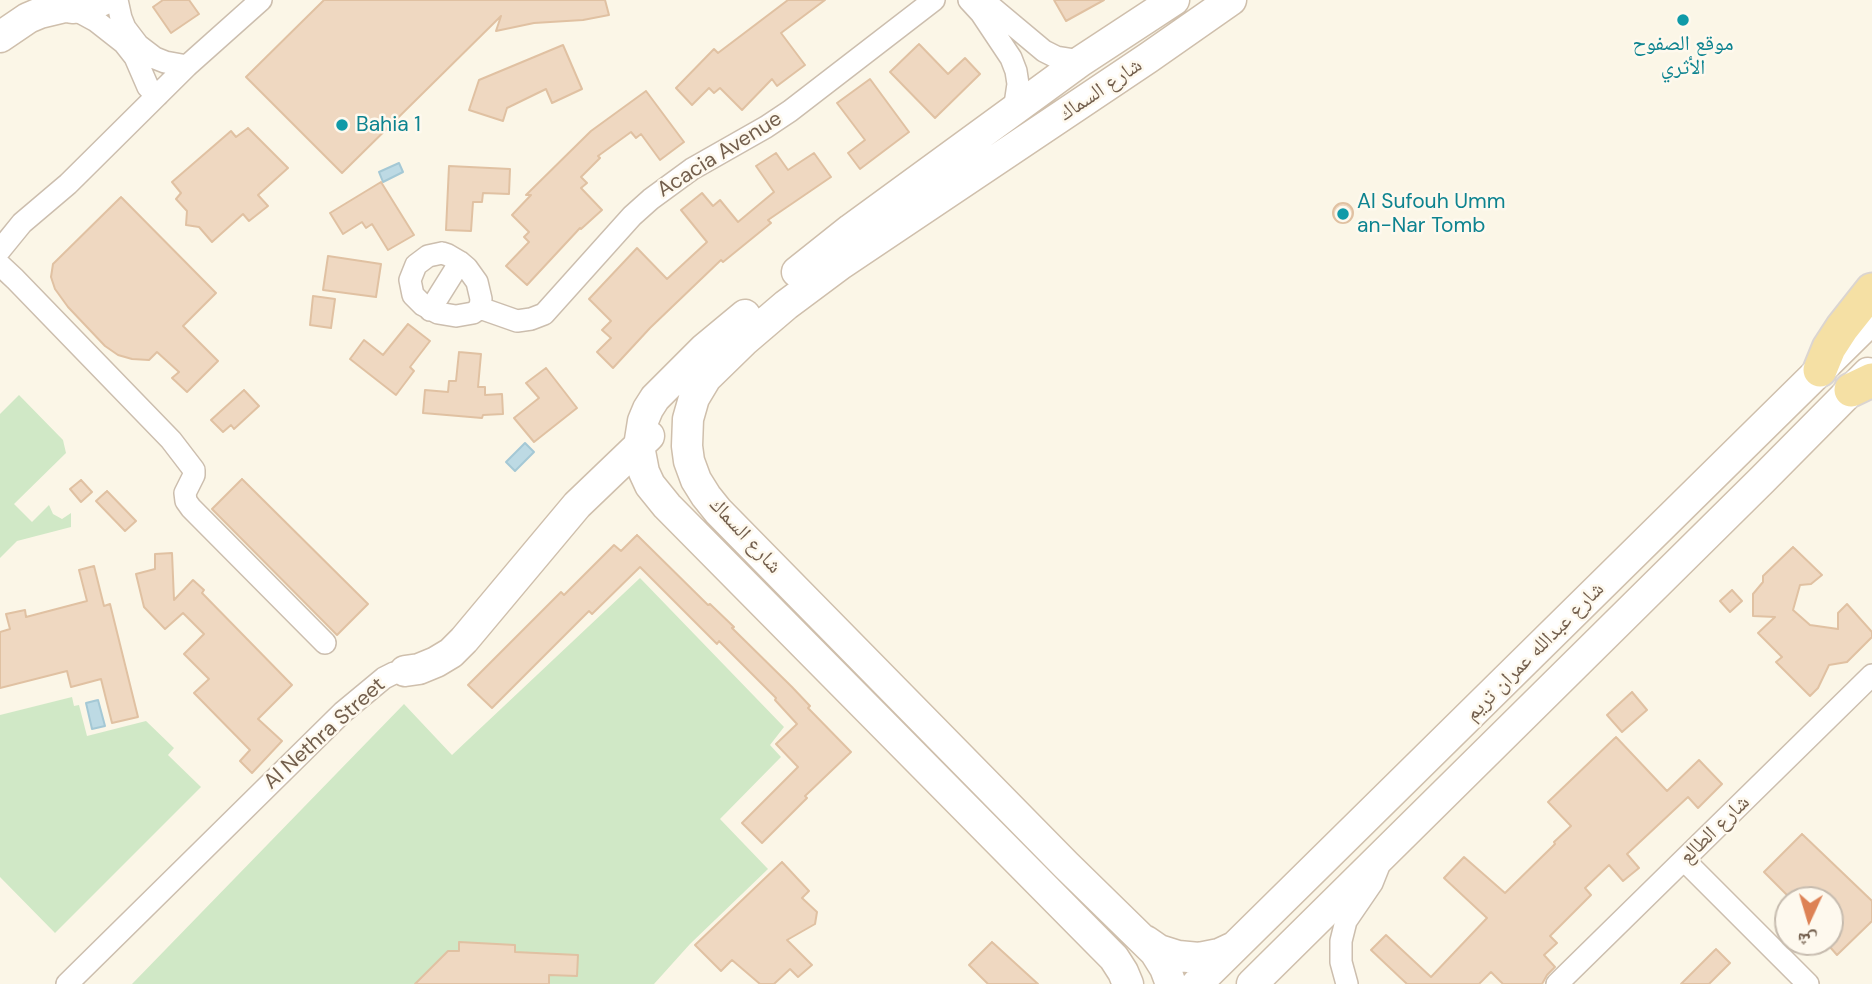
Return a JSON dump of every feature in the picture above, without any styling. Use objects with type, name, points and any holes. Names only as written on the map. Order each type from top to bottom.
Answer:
[{"type":"main road","points":[[1820,370],[1829,348],[1842,328],[1872,290]]},
{"type":"street","points":[[0,35],[28,18],[62,5],[90,6],[103,0]]},
{"type":"street","points":[[117,0],[125,28],[138,45],[155,58],[187,66]]},
{"type":"street","points":[[0,250],[22,223],[68,184],[187,66],[261,0]]},
{"type":"street","name":"Acacia Avenue","points":[[480,308],[517,321],[544,314],[632,216],[651,199],[692,169],[790,111],[934,0]]},
{"type":"street","points":[[969,0],[1011,58],[1018,84],[1014,111]]},
{"type":"street","points":[[983,0],[1044,51],[1056,57],[1082,61]]},
{"type":"street","name":"شارع السماك","points":[[1128,984],[1114,958],[667,506],[644,472],[639,446],[643,421],[655,398],[704,349],[758,303],[851,229],[1082,61],[1174,0]]},
{"type":"street","name":"شارع السماك","points":[[1171,984],[1160,960],[1142,938],[1066,865],[706,496],[689,461],[688,419],[694,398],[706,378],[744,340],[786,305],[841,264],[1231,0]]},
{"type":"street","points":[[62,5],[96,21],[124,43],[135,57],[148,87],[158,95]]},
{"type":"street","points":[[0,13],[4,18],[4,26],[0,35]]},
{"type":"street","points":[[435,254],[449,255],[460,262],[477,282],[480,308],[473,313],[456,316],[430,310],[413,295],[410,279],[416,265],[421,259],[435,254]]},
{"type":"street","points":[[430,310],[460,262]]},
{"type":"street","points":[[0,265],[171,440],[194,470],[185,493],[191,508],[325,643]]},
{"type":"street","name":"شارع عبدالله عمران تريم","points":[[1197,984],[1872,319]]},
{"type":"street","name":"Al Nethra Street","points":[[67,984],[343,712],[384,678],[394,673],[419,669],[451,653],[577,505],[706,378]]},
{"type":"street","name":"شارع عبدالله عمران تريم","points":[[1252,984],[1865,380]]},
{"type":"street","points":[[577,505],[589,498],[616,491],[649,496],[667,506]]},
{"type":"street","name":"شارع الطالع","points":[[1557,984],[1872,675]]},
{"type":"street","points":[[1346,984],[1340,962],[1340,941],[1346,921],[1373,883],[1380,858]]},
{"type":"street","points":[[1684,860],[1808,984]]},
{"type":"street","points":[[1142,938],[1159,950],[1178,956],[1199,958],[1219,954],[1237,945]]},
{"type":"green space","points":[[19,395],[63,440],[66,453],[14,504],[32,522],[49,505],[53,514],[62,519],[71,513],[71,527],[17,541],[0,558],[0,414]]},
{"type":"green space","points":[[640,578],[784,727],[770,745],[781,757],[720,819],[768,869],[690,944],[654,984],[132,984],[404,704],[452,755]]},
{"type":"green space","points":[[72,697],[74,706],[79,705],[87,736],[146,721],[174,748],[168,755],[201,787],[55,933],[0,877],[0,715]]},
{"type":"water","points":[[399,163],[403,172],[383,182],[379,172]]},
{"type":"water","points":[[525,443],[534,452],[515,471],[506,462]]},
{"type":"water","points":[[98,700],[105,726],[92,729],[86,703]]},
{"type":"building","points":[[163,0],[189,0],[199,14],[171,33],[153,7]]},
{"type":"building","name":"Bahia 1","points":[[324,0],[605,0],[609,15],[583,20],[534,23],[496,31],[501,16],[342,173],[246,77]]},
{"type":"building","points":[[788,0],[825,0],[781,33],[805,65],[777,86],[772,79],[742,110],[720,88],[714,93],[709,88],[692,105],[676,88],[714,49],[718,53]]},
{"type":"building","points":[[1054,0],[1104,0],[1066,21]]},
{"type":"building","points":[[919,44],[948,74],[965,58],[980,74],[935,118],[890,72]]},
{"type":"building","points":[[563,45],[582,89],[552,103],[546,89],[507,108],[503,121],[469,110],[479,80]]},
{"type":"building","points":[[870,79],[909,132],[860,169],[848,153],[865,140],[837,103]]},
{"type":"building","points":[[646,91],[684,142],[660,160],[641,134],[636,138],[631,132],[598,156],[600,158],[581,177],[587,183],[581,188],[602,210],[580,228],[527,285],[506,266],[529,242],[524,237],[529,232],[512,215],[531,195],[526,195],[591,131]]},
{"type":"building","points":[[248,128],[288,168],[258,195],[268,206],[249,221],[243,214],[212,242],[199,227],[186,225],[187,211],[176,199],[181,193],[172,182],[231,131],[236,137]]},
{"type":"building","points":[[776,153],[788,170],[814,153],[831,177],[768,220],[771,223],[723,262],[721,260],[650,328],[613,368],[597,352],[611,338],[602,330],[611,321],[589,299],[637,248],[667,279],[707,242],[681,210],[702,193],[713,206],[720,200],[738,222],[774,192],[756,166]]},
{"type":"building","points":[[449,166],[510,169],[509,194],[483,193],[482,202],[473,202],[471,231],[446,230]]},
{"type":"building","points":[[381,182],[414,235],[388,250],[372,224],[366,228],[362,222],[343,234],[330,213]]},
{"type":"building","points":[[121,197],[216,293],[183,326],[218,361],[187,392],[172,378],[179,372],[157,352],[149,360],[132,359],[118,355],[105,346],[55,289],[51,277],[53,264]]},
{"type":"building","name":"Al Sufouh Umm an-Nar Tomb","points":[[1343,203],[1350,206],[1353,213],[1350,220],[1343,223],[1336,220],[1333,213],[1336,206]]},
{"type":"building","points":[[328,256],[381,264],[376,297],[323,290]]},
{"type":"building","points":[[313,296],[335,299],[331,328],[310,325]]},
{"type":"building","points":[[408,324],[430,341],[410,367],[414,371],[396,395],[350,359],[364,340],[383,355]]},
{"type":"building","points":[[459,352],[481,354],[478,387],[485,387],[485,395],[502,394],[503,414],[483,415],[482,418],[423,413],[425,390],[448,392],[449,381],[456,381]]},
{"type":"building","points":[[546,368],[577,408],[534,442],[514,418],[539,398],[526,383]]},
{"type":"building","points":[[244,390],[259,406],[234,429],[231,425],[223,432],[211,420]]},
{"type":"building","points":[[242,479],[368,604],[337,635],[212,509]]},
{"type":"building","points":[[81,480],[92,492],[81,502],[70,489]]},
{"type":"building","points":[[107,491],[136,521],[125,531],[96,501]]},
{"type":"building","points":[[637,535],[734,627],[732,628],[792,687],[810,706],[808,708],[851,752],[805,796],[807,798],[762,843],[742,823],[798,767],[776,744],[797,724],[776,698],[719,641],[717,644],[640,567],[592,614],[589,611],[492,708],[468,685],[561,592],[564,595],[614,545],[621,551]]},
{"type":"building","points":[[1793,547],[1822,575],[1811,584],[1800,585],[1793,610],[1810,625],[1838,629],[1838,613],[1847,604],[1872,632],[1872,637],[1847,662],[1829,665],[1818,688],[1810,696],[1776,662],[1782,657],[1758,633],[1775,617],[1753,616],[1753,594],[1763,582],[1763,576]]},
{"type":"building","points":[[172,553],[174,600],[193,580],[204,590],[202,593],[292,685],[258,719],[282,741],[252,773],[240,761],[250,750],[194,693],[209,679],[184,654],[204,634],[183,613],[165,629],[144,607],[136,574],[155,569],[155,554]]},
{"type":"building","points":[[94,566],[104,606],[110,604],[138,717],[112,723],[101,679],[71,687],[67,671],[0,688],[0,632],[10,629],[6,614],[25,610],[26,617],[87,601],[79,570]]},
{"type":"building","points":[[1732,590],[1742,601],[1730,612],[1720,601]]},
{"type":"building","points":[[1632,692],[1647,710],[1622,732],[1607,715]]},
{"type":"building","points":[[1616,737],[1667,791],[1699,760],[1722,784],[1698,808],[1688,797],[1627,854],[1639,868],[1623,881],[1609,865],[1585,888],[1591,895],[1550,936],[1557,943],[1544,955],[1555,967],[1542,984],[1503,984],[1491,972],[1479,984],[1407,984],[1371,950],[1386,935],[1431,977],[1487,918],[1444,878],[1464,857],[1505,893],[1571,826],[1548,802]]},
{"type":"building","points":[[1802,834],[1872,901],[1872,921],[1844,948],[1844,886],[1778,886],[1764,872]]},
{"type":"building","points":[[782,862],[809,891],[802,898],[817,912],[815,924],[787,940],[812,965],[798,977],[790,969],[774,984],[760,984],[732,960],[721,971],[695,945]]},
{"type":"building","points":[[459,942],[515,945],[515,952],[578,955],[577,976],[549,975],[549,984],[415,984],[448,951],[459,951]]},
{"type":"building","points":[[992,942],[1038,984],[988,984],[969,965]]},
{"type":"building","points":[[1716,949],[1730,963],[1709,984],[1681,984]]},
{"type":"place","name":"موقع الصفوح الأثري","points":[[1683,20]]},
{"type":"place","name":"Bahia 1","points":[[342,125]]},
{"type":"place","name":"Al Sufouh Umm an-Nar Tomb","points":[[1343,214]]}]
